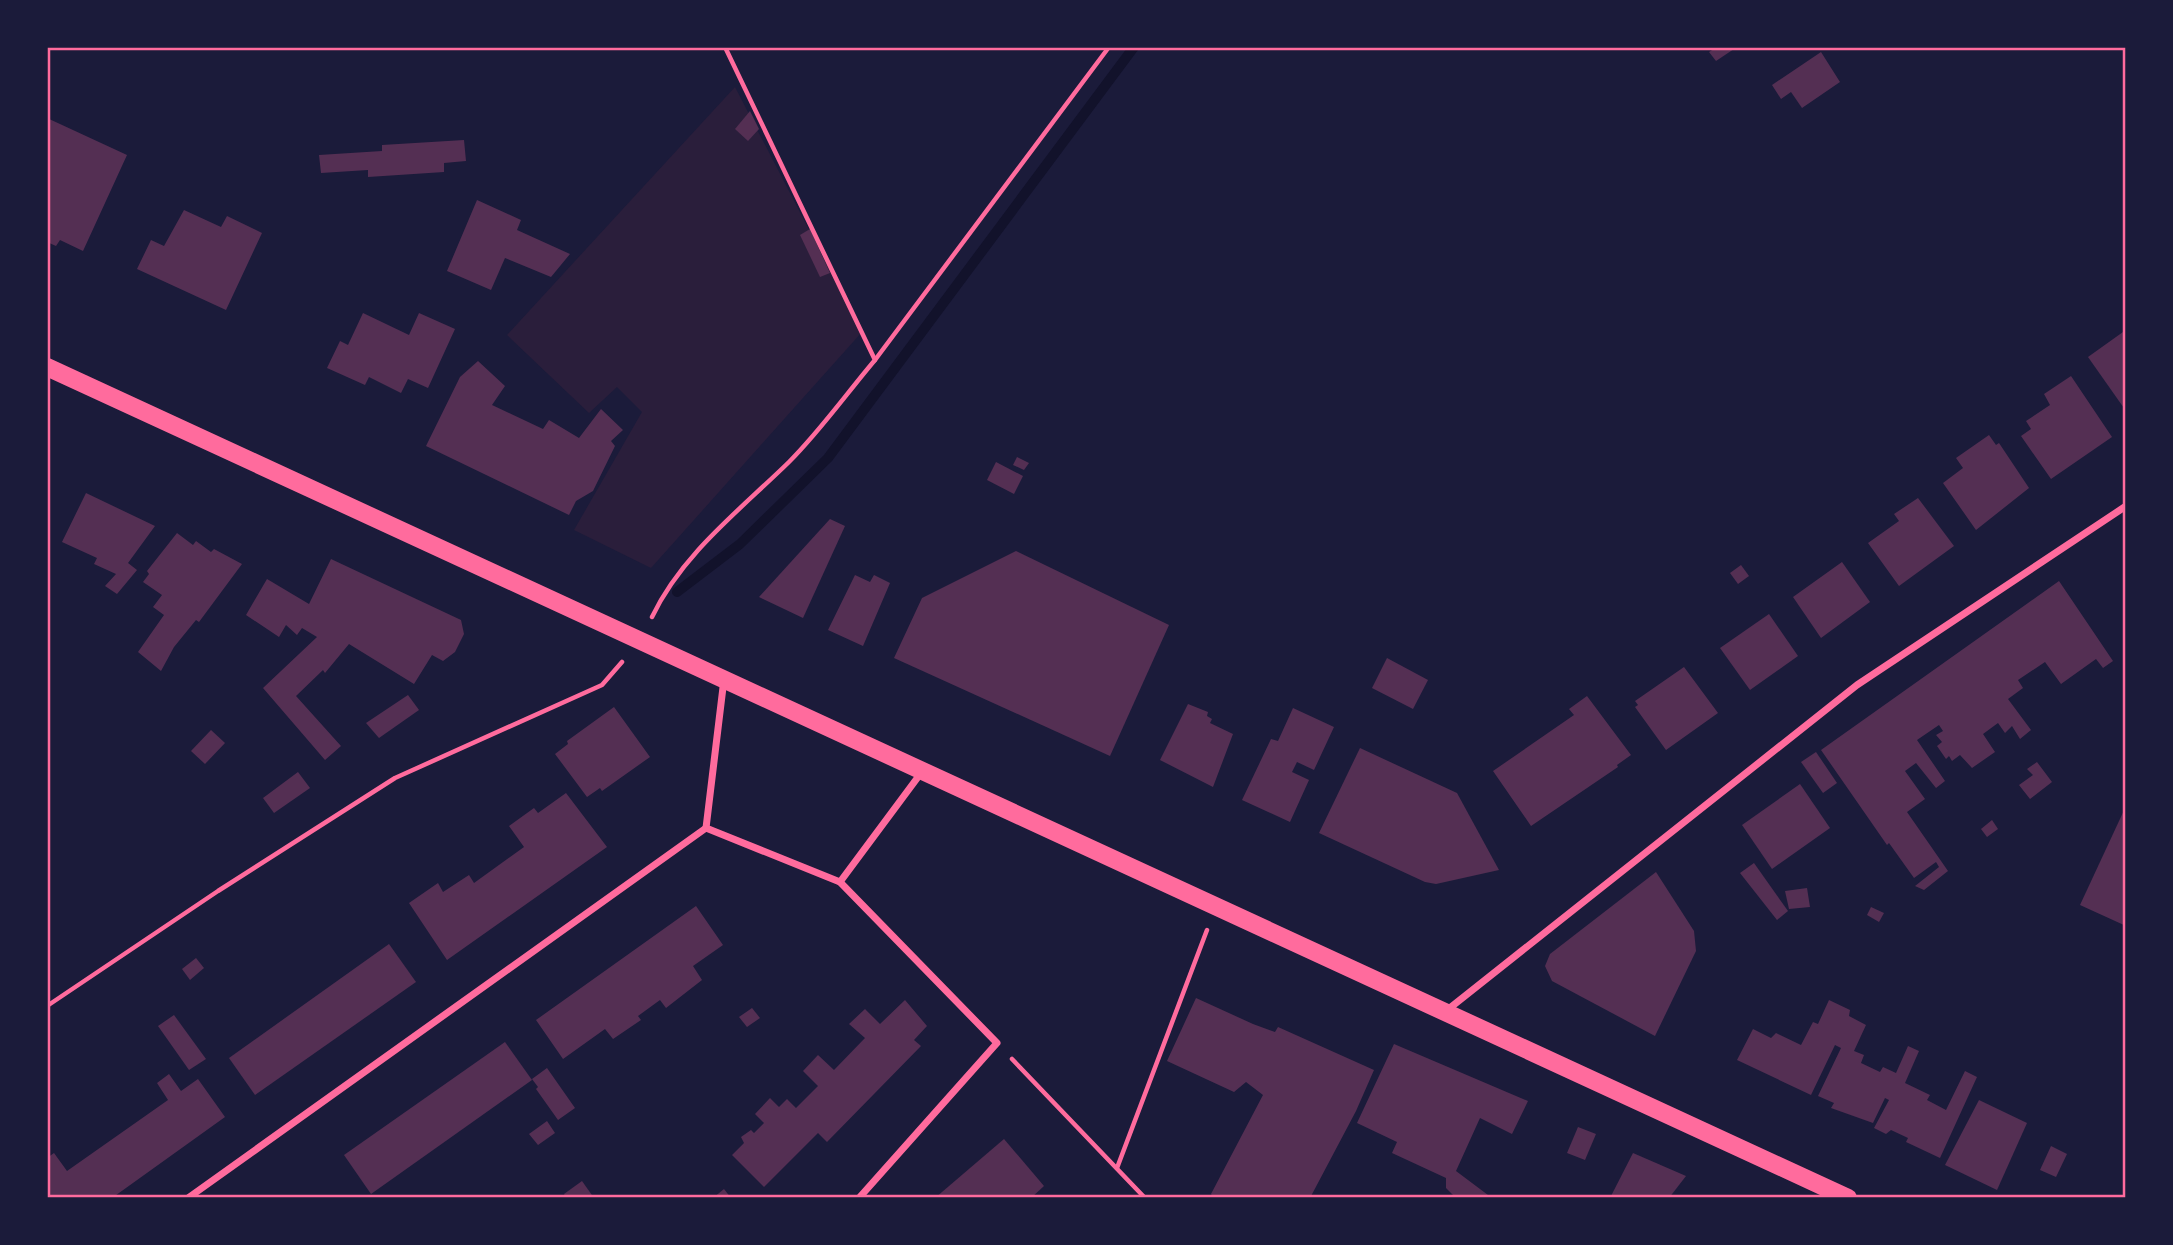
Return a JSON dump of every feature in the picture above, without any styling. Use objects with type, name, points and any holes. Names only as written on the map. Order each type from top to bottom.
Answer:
[{"type":"main road","points":[[47,367],[1848,1198]]},
{"type":"street","points":[[1446,1012],[1857,685],[2126,506]]},
{"type":"street","points":[[188,1198],[706,828],[724,678]]},
{"type":"street","points":[[840,882],[923,770]]},
{"type":"street","points":[[706,828],[840,882],[997,1043],[859,1198]]},
{"type":"path","points":[[725,47],[875,359]]},
{"type":"path","points":[[47,1006],[218,891],[396,778],[602,685],[641,640],[662,596],[698,549],[792,459],[915,310],[1109,47]]},
{"type":"path","points":[[1117,1168],[1217,906]]},
{"type":"path","points":[[997,1043],[1145,1198]]},
{"type":"shaded area","points":[[735,87],[862,332],[651,568],[574,530],[642,412],[617,387],[589,413],[507,335]]},
{"type":"building","points":[[1717,47],[1737,47],[1716,61],[1709,52]]},
{"type":"building","points":[[1821,52],[1840,82],[1802,108],[1791,92],[1781,99],[1772,85]]},
{"type":"building","points":[[750,111],[759,129],[748,141],[735,129]]},
{"type":"building","points":[[47,118],[127,155],[83,251],[60,240],[56,246],[47,242]]},
{"type":"building","points":[[464,140],[466,161],[444,163],[444,172],[368,177],[368,170],[321,173],[319,155],[382,151],[382,145]]},
{"type":"building","points":[[477,200],[521,220],[517,230],[570,254],[551,277],[505,258],[491,290],[447,271]]},
{"type":"building","points":[[184,210],[221,227],[227,216],[262,233],[226,310],[137,269],[151,240],[164,246]]},
{"type":"building","points":[[810,229],[830,273],[820,277],[800,235]]},
{"type":"building","points":[[363,313],[409,335],[419,313],[455,329],[428,388],[408,379],[401,393],[369,377],[365,385],[327,368],[340,341],[348,345]]},
{"type":"building","points":[[2123,332],[2126,334],[2126,411],[2088,357]]},
{"type":"building","points":[[478,361],[505,386],[492,405],[543,429],[549,420],[579,438],[601,409],[623,430],[611,441],[615,446],[593,491],[576,501],[569,515],[426,446],[460,377]]},
{"type":"building","points":[[2071,376],[2112,437],[2051,479],[2021,436],[2031,429],[2026,421],[2050,405],[2044,394]]},
{"type":"building","points":[[1989,435],[1996,445],[1999,443],[2029,488],[1976,530],[1943,483],[1963,468],[1956,458]]},
{"type":"building","points":[[1017,457],[1029,463],[1024,470],[1013,465]]},
{"type":"building","points":[[996,462],[1023,476],[1014,494],[987,480]]},
{"type":"building","points":[[86,493],[155,526],[128,563],[137,570],[117,594],[105,586],[116,574],[94,564],[97,558],[62,542]]},
{"type":"building","points":[[1918,498],[1954,546],[1899,586],[1868,543],[1899,521],[1894,514]]},
{"type":"building","points":[[830,519],[845,526],[803,618],[759,597]]},
{"type":"building","points":[[177,533],[193,545],[196,541],[211,552],[214,549],[242,564],[199,622],[196,620],[174,647],[161,671],[138,652],[164,615],[153,607],[162,595],[143,582],[149,574],[147,571]]},
{"type":"building","points":[[1016,551],[1169,625],[1110,756],[894,658],[922,598]]},
{"type":"building","points":[[331,559],[461,620],[464,634],[455,652],[443,661],[432,655],[414,684],[349,644],[325,673],[323,670],[296,696],[341,746],[325,760],[263,688],[317,637],[302,628],[297,635],[286,625],[279,637],[246,615],[267,579],[309,604]]},
{"type":"building","points":[[1842,562],[1870,602],[1821,638],[1793,597]]},
{"type":"building","points":[[1741,565],[1749,576],[1738,584],[1730,573]]},
{"type":"building","points":[[855,575],[870,582],[874,575],[890,583],[863,646],[828,630]]},
{"type":"building","points":[[2059,581],[2113,661],[2103,668],[2096,659],[2061,684],[2045,662],[2018,680],[2023,688],[2008,699],[2031,730],[2020,739],[2012,726],[2005,733],[1998,723],[1983,734],[1995,752],[1972,768],[1960,755],[1952,761],[1949,756],[1946,759],[1937,746],[1942,742],[1936,735],[1943,731],[1939,725],[1917,740],[1945,781],[1936,788],[1916,763],[1905,771],[1925,799],[1907,812],[1948,871],[1924,890],[1915,886],[1939,867],[1936,862],[1914,878],[1889,843],[1887,845],[1821,750]]},
{"type":"building","points":[[1769,614],[1798,656],[1750,690],[1720,648]]},
{"type":"building","points":[[1387,658],[1428,680],[1413,709],[1372,688]]},
{"type":"building","points":[[1684,667],[1718,713],[1666,750],[1635,707],[1638,705],[1635,701]]},
{"type":"building","points":[[408,695],[419,710],[379,738],[366,723]]},
{"type":"building","points":[[1587,696],[1631,755],[1617,765],[1618,767],[1531,826],[1493,771],[1574,715],[1569,709]]},
{"type":"building","points":[[1188,704],[1208,712],[1207,716],[1212,719],[1210,723],[1233,734],[1213,787],[1160,760]]},
{"type":"building","points":[[614,707],[650,757],[602,791],[600,788],[587,797],[555,754],[568,744],[567,741]]},
{"type":"building","points":[[1293,708],[1334,727],[1314,770],[1297,762],[1292,772],[1309,780],[1290,822],[1242,800],[1271,739],[1278,741]]},
{"type":"building","points":[[211,730],[225,743],[205,764],[191,751]]},
{"type":"building","points":[[1360,748],[1457,793],[1499,870],[1436,884],[1425,882],[1319,833]]},
{"type":"building","points":[[1816,752],[1837,783],[1823,793],[1801,762]]},
{"type":"building","points":[[2037,762],[2052,782],[2030,799],[2019,785],[2033,775],[2027,769]]},
{"type":"building","points":[[298,772],[310,788],[274,813],[263,798]]},
{"type":"building","points":[[1800,784],[1830,828],[1772,869],[1742,825]]},
{"type":"building","points":[[566,793],[607,847],[447,960],[409,903],[438,883],[443,892],[469,875],[474,883],[524,847],[509,826],[534,808],[538,813]]},
{"type":"building","points":[[2126,806],[2126,926],[2080,905]]},
{"type":"building","points":[[1992,820],[1998,829],[1987,837],[1981,829]]},
{"type":"building","points":[[1754,863],[1788,911],[1777,920],[1740,873]]},
{"type":"building","points":[[1656,872],[1694,931],[1696,951],[1655,1036],[1552,981],[1545,966],[1550,954]]},
{"type":"building","points":[[1807,888],[1810,907],[1789,909],[1785,891]]},
{"type":"building","points":[[696,906],[723,945],[693,966],[702,980],[666,1008],[660,1000],[638,1016],[641,1020],[613,1039],[605,1029],[563,1059],[536,1020]]},
{"type":"building","points":[[1871,907],[1884,913],[1879,922],[1867,915]]},
{"type":"building","points":[[389,944],[416,982],[255,1095],[229,1058]]},
{"type":"building","points":[[196,958],[204,968],[190,980],[182,969]]},
{"type":"building","points":[[1196,998],[1275,1032],[1278,1027],[1374,1070],[1356,1111],[1310,1198],[1214,1198],[1211,1194],[1263,1095],[1246,1082],[1234,1092],[1167,1061]]},
{"type":"building","points":[[905,1000],[927,1026],[914,1040],[921,1046],[827,1142],[818,1133],[764,1187],[732,1155],[744,1143],[741,1137],[751,1130],[754,1133],[764,1123],[755,1114],[770,1098],[779,1107],[787,1099],[796,1108],[818,1086],[803,1071],[818,1055],[834,1070],[865,1038],[849,1024],[865,1009],[880,1024]]},
{"type":"building","points":[[1829,1000],[1850,1010],[1849,1016],[1866,1025],[1854,1051],[1864,1055],[1861,1063],[1880,1072],[1883,1067],[1896,1073],[1908,1046],[1919,1051],[1905,1083],[1930,1095],[1927,1100],[1946,1110],[1965,1071],[1977,1077],[1940,1158],[1906,1142],[1908,1138],[1891,1130],[1886,1134],[1874,1128],[1889,1100],[1885,1098],[1873,1123],[1831,1108],[1834,1103],[1818,1096],[1841,1048],[1835,1045],[1811,1095],[1737,1060],[1753,1029],[1771,1038],[1776,1033],[1801,1045],[1813,1022],[1818,1024]]},
{"type":"building","points":[[752,1008],[760,1018],[747,1027],[739,1017]]},
{"type":"building","points":[[174,1015],[206,1059],[189,1070],[158,1026]]},
{"type":"building","points":[[505,1042],[532,1080],[371,1194],[344,1155]]},
{"type":"building","points":[[1394,1044],[1528,1101],[1512,1134],[1480,1118],[1456,1171],[1492,1198],[1456,1198],[1446,1188],[1446,1178],[1392,1153],[1397,1142],[1357,1123]]},
{"type":"building","points":[[547,1068],[575,1108],[558,1120],[532,1079]]},
{"type":"building","points":[[169,1074],[181,1091],[198,1079],[225,1117],[112,1198],[47,1198],[47,1158],[54,1153],[67,1171],[168,1100],[157,1083]]},
{"type":"building","points":[[1979,1100],[2027,1123],[1997,1190],[1945,1165]]},
{"type":"building","points":[[547,1121],[555,1133],[538,1145],[529,1134]]},
{"type":"building","points":[[1578,1127],[1596,1134],[1585,1160],[1567,1153]]},
{"type":"building","points":[[1004,1139],[1044,1186],[1031,1198],[935,1198]]},
{"type":"building","points":[[2051,1146],[2067,1154],[2056,1177],[2040,1170]]},
{"type":"building","points":[[1633,1153],[1686,1176],[1669,1198],[1610,1198]]},
{"type":"building","points":[[582,1181],[594,1198],[566,1198],[564,1194]]},
{"type":"building","points":[[724,1189],[731,1198],[713,1198]]},
{"type":"waterway","points":[[677,592],[740,544],[828,458],[1134,47]]}]
